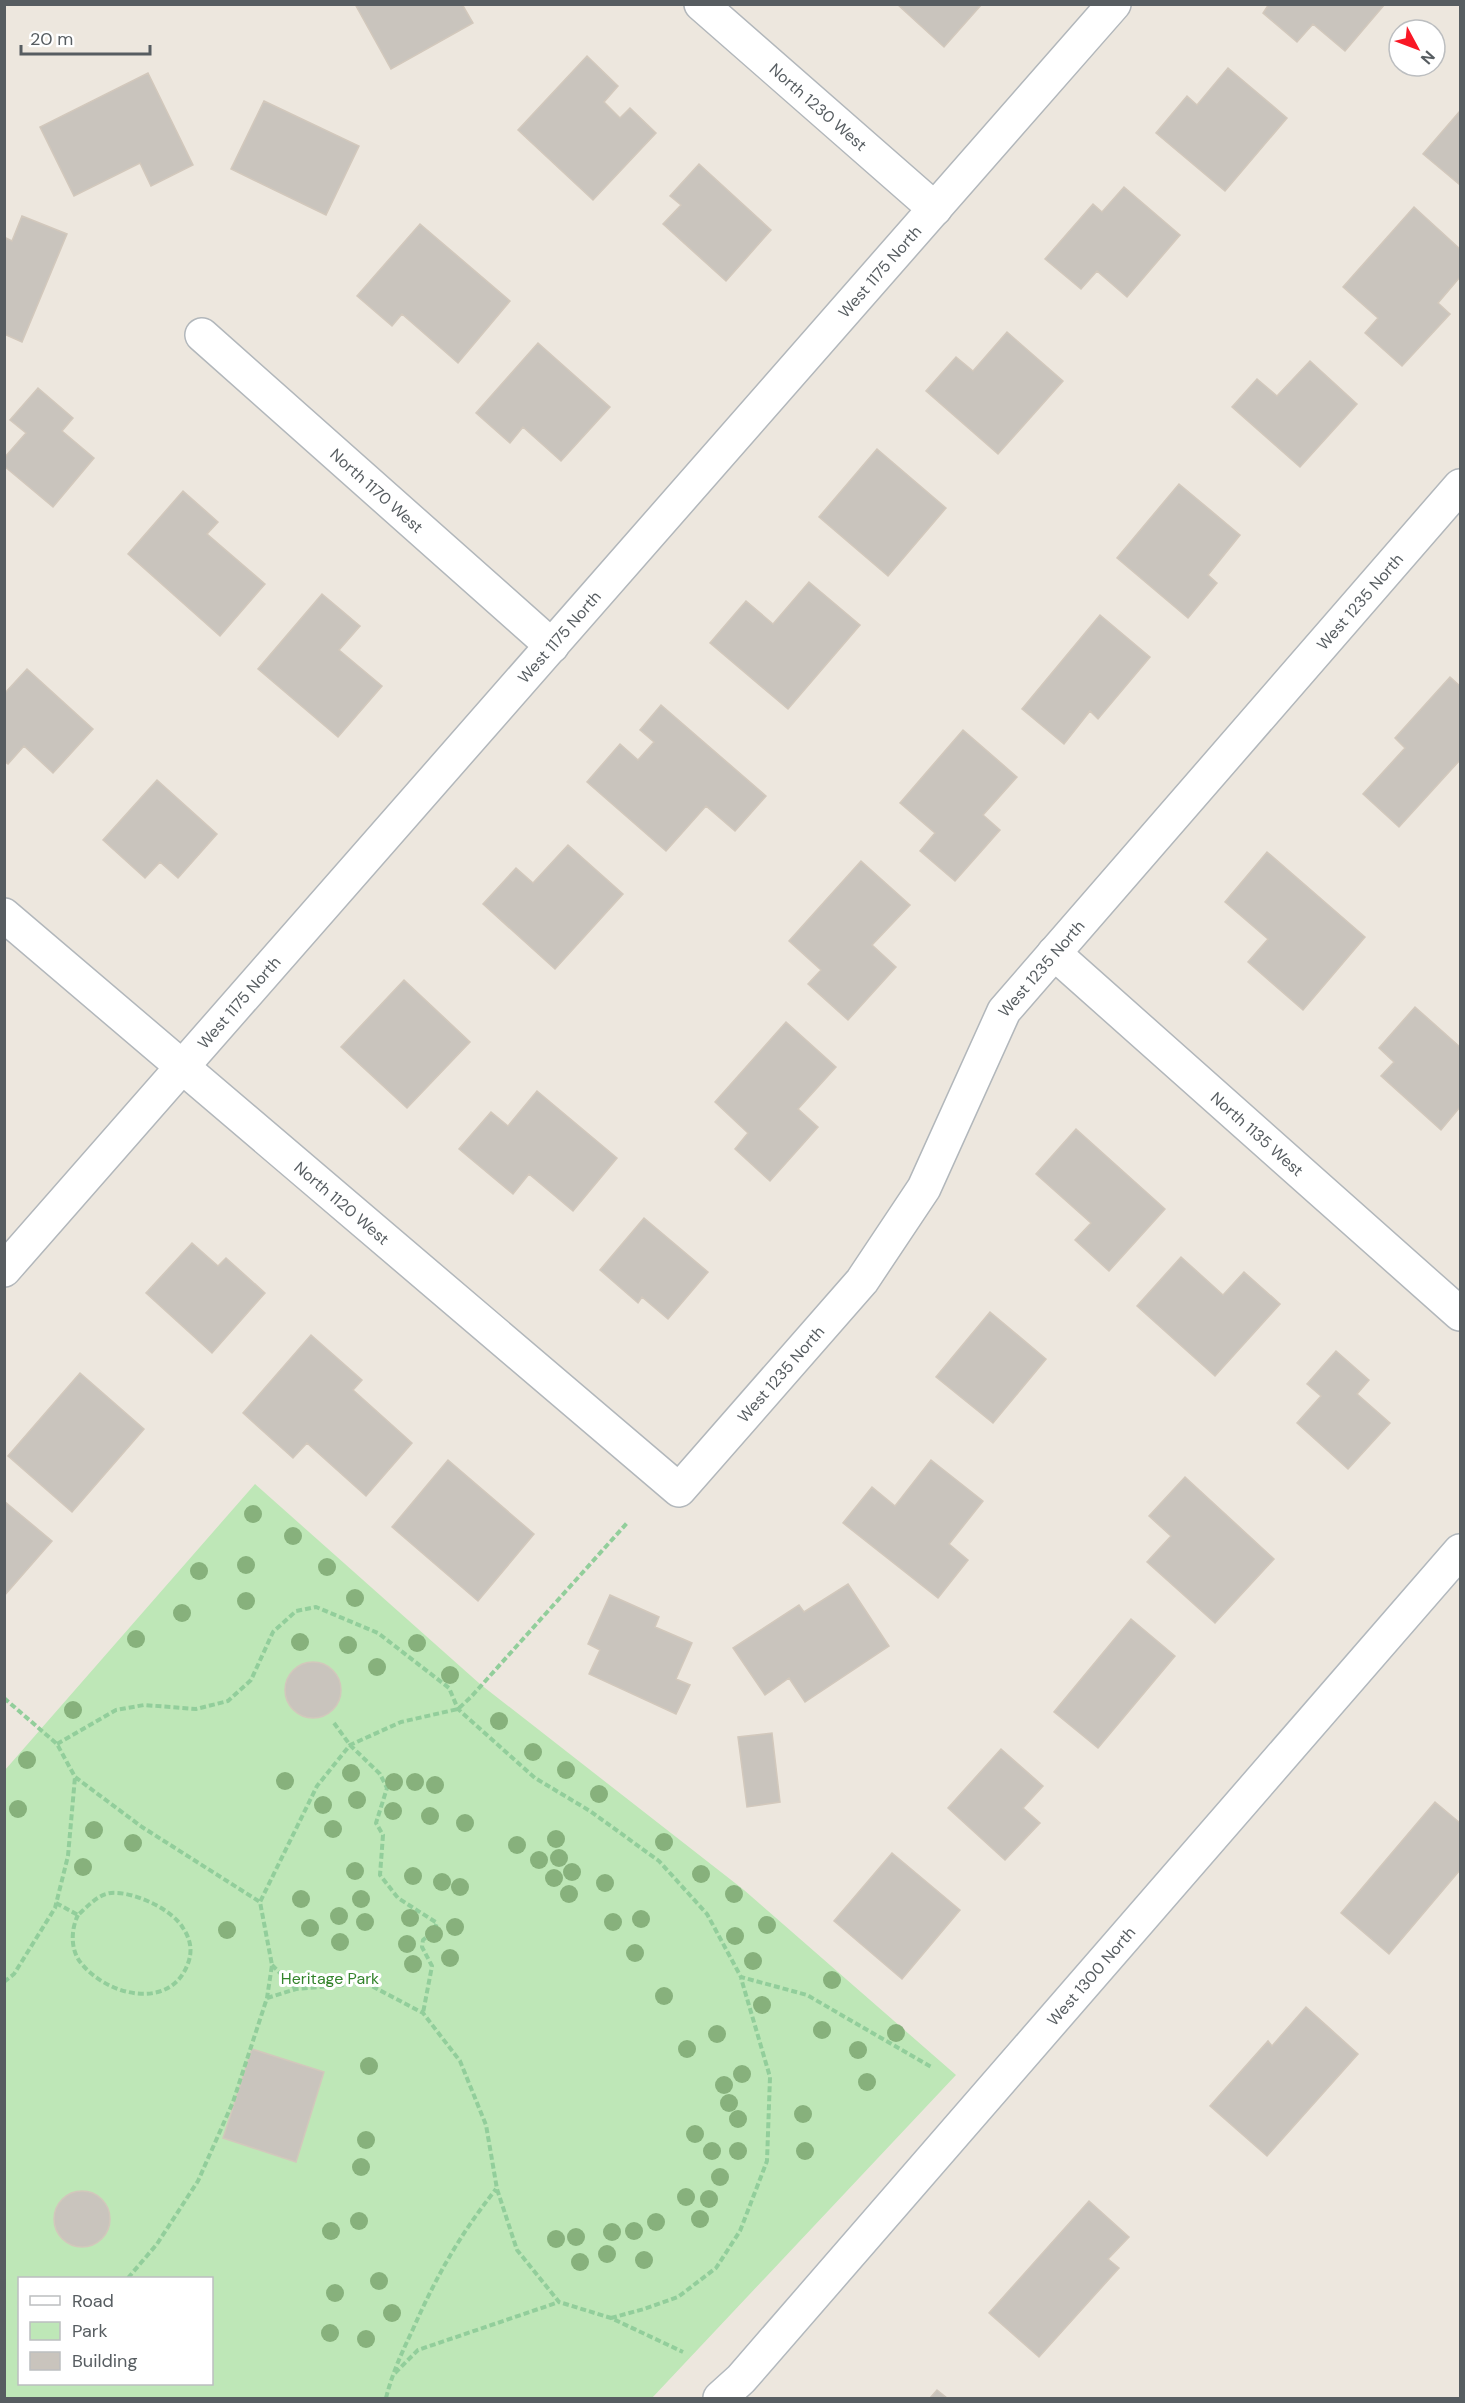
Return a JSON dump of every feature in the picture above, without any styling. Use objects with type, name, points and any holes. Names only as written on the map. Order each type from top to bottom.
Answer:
[{"type":"street","name":"North 1230 West","points":[[701,4],[935,209]]},
{"type":"street","name":"West 1175 North","points":[[4,1270],[1114,4]]},
{"type":"street","name":"North 1170 West","points":[[202,335],[552,646]]},
{"type":"street","name":"West 1235 North","points":[[679,1490],[862,1281],[924,1188],[1004,1011],[1461,486]]},
{"type":"street","name":"North 1120 West","points":[[4,915],[679,1490]]},
{"type":"street","name":"North 1135 West","points":[[1054,953],[1461,1314]]},
{"type":"street","name":"West 1300 North","points":[[720,2398],[741,2379],[1461,1551]]},
{"type":"path","points":[[129,2277],[157,2244],[198,2181],[233,2102],[267,1998],[272,1965],[260,1902],[317,1786],[350,1746],[400,1722],[458,1709],[627,1523]]},
{"type":"path","points":[[57,1744],[116,1710],[144,1705],[196,1709],[228,1701],[251,1680],[273,1632],[296,1611],[316,1607],[378,1633],[450,1688],[458,1709],[535,1778],[590,1811],[659,1861],[707,1914],[741,1977],[770,2077],[767,2161],[740,2232],[716,2268],[678,2297],[611,2318]]},
{"type":"path","points":[[4,1698],[57,1744],[75,1777],[142,1827],[260,1902]]},
{"type":"path","points":[[334,1723],[350,1746],[380,1774],[387,1788],[376,1823],[383,1834],[380,1875],[398,1898],[438,1923],[433,1932],[423,1940],[422,1947],[432,1966],[423,2013]]},
{"type":"path","points":[[4,1982],[14,1974],[40,1935],[56,1903],[68,1856],[75,1777]]},
{"type":"path","points":[[110,1893],[129,1894],[154,1904],[180,1922],[190,1940],[190,1959],[184,1974],[173,1986],[156,1994],[139,1995],[119,1990],[97,1977],[80,1962],[74,1945],[72,1927],[78,1915],[93,1902],[110,1893]]},
{"type":"path","points":[[56,1903],[78,1915]]},
{"type":"path","points":[[272,1965],[296,1989]]},
{"type":"path","points":[[741,1977],[807,1995],[933,2068]]},
{"type":"path","points":[[267,1998],[296,1989],[366,1983],[423,2013],[460,2061],[486,2125],[497,2189],[517,2250],[559,2302],[611,2318],[683,2352]]},
{"type":"path","points":[[386,2398],[392,2376],[434,2281],[467,2226],[497,2189]]},
{"type":"path","points":[[392,2376],[418,2350],[559,2302]]},
{"type":"green space","name":"Heritage Park","points":[[255,1484],[480,1684],[744,1890],[956,2075],[652,2398],[5,2398],[5,1770]]},
{"type":"building","points":[[355,4],[462,4],[473,23],[391,69]]},
{"type":"building","points":[[897,4],[982,4],[944,47]]},
{"type":"building","points":[[1269,4],[1385,4],[1345,51],[1313,24],[1297,42],[1263,13]]},
{"type":"building","points":[[587,56],[618,86],[604,102],[620,118],[630,108],[656,133],[593,200],[518,130]]},
{"type":"building","points":[[1228,68],[1287,118],[1225,191],[1156,133],[1187,96],[1197,105]]},
{"type":"building","points":[[148,73],[193,165],[151,186],[140,163],[74,196],[40,127]]},
{"type":"building","points":[[264,101],[359,146],[326,215],[231,169]]},
{"type":"building","points":[[1460,113],[1460,185],[1423,154]]},
{"type":"building","points":[[699,164],[771,230],[726,281],[663,224],[681,205],[670,196]]},
{"type":"building","points":[[1124,187],[1180,235],[1127,297],[1097,271],[1081,289],[1045,259],[1093,204],[1102,212]]},
{"type":"building","points":[[1414,207],[1460,249],[1460,277],[1438,303],[1450,314],[1402,366],[1365,333],[1378,318],[1343,287]]},
{"type":"building","points":[[22,216],[67,234],[22,342],[4,334],[4,237],[12,241]]},
{"type":"building","points":[[420,224],[510,301],[458,363],[402,314],[392,326],[357,296]]},
{"type":"building","points":[[1007,332],[1063,381],[998,454],[926,391],[956,357],[973,371]]},
{"type":"building","points":[[538,343],[610,407],[561,461],[523,427],[510,443],[476,413]]},
{"type":"building","points":[[1310,361],[1357,404],[1300,467],[1232,407],[1257,379],[1277,396]]},
{"type":"building","points":[[38,388],[73,418],[62,431],[94,458],[53,507],[4,466],[4,458],[26,433],[10,420]]},
{"type":"building","points":[[877,449],[946,508],[888,576],[819,517]]},
{"type":"building","points":[[1179,484],[1240,535],[1208,575],[1217,583],[1188,618],[1117,558]]},
{"type":"building","points":[[183,491],[218,522],[207,534],[265,584],[220,636],[128,554]]},
{"type":"building","points":[[809,582],[860,625],[788,709],[710,643],[746,601],[773,624]]},
{"type":"building","points":[[322,594],[360,626],[339,650],[382,686],[338,737],[258,669]]},
{"type":"building","points":[[1100,615],[1150,657],[1098,719],[1090,711],[1064,744],[1022,709]]},
{"type":"building","points":[[27,669],[93,729],[53,773],[24,746],[8,764],[4,761],[4,694]]},
{"type":"building","points":[[1450,677],[1460,686],[1460,760],[1399,827],[1363,794],[1405,748],[1395,738]]},
{"type":"building","points":[[661,705],[766,796],[735,831],[706,806],[666,851],[587,782],[620,744],[638,760],[654,742],[640,730]]},
{"type":"building","points":[[963,730],[1017,777],[983,815],[1000,830],[955,881],[920,851],[935,833],[900,803]]},
{"type":"building","points":[[157,780],[217,834],[178,878],[160,862],[145,878],[103,840]]},
{"type":"building","points":[[568,845],[623,894],[555,969],[483,904],[516,868],[533,883]]},
{"type":"building","points":[[1267,852],[1365,937],[1303,1010],[1248,962],[1268,939],[1225,902]]},
{"type":"building","points":[[861,861],[910,905],[872,945],[896,967],[848,1020],[808,984],[821,970],[789,941]]},
{"type":"building","points":[[404,980],[470,1042],[407,1108],[341,1047]]},
{"type":"building","points":[[1415,1007],[1460,1047],[1460,1107],[1441,1130],[1381,1076],[1394,1062],[1379,1048]]},
{"type":"building","points":[[786,1022],[836,1067],[798,1109],[818,1127],[770,1181],[735,1149],[748,1133],[715,1102]]},
{"type":"building","points":[[537,1091],[617,1158],[573,1211],[529,1174],[513,1194],[459,1149],[491,1112],[508,1126]]},
{"type":"building","points":[[1076,1129],[1165,1209],[1109,1271],[1075,1240],[1091,1223],[1036,1174]]},
{"type":"building","points":[[644,1218],[708,1272],[668,1319],[642,1297],[638,1303],[600,1270]]},
{"type":"building","points":[[192,1243],[218,1266],[226,1258],[265,1293],[212,1353],[146,1293]]},
{"type":"building","points":[[1181,1257],[1223,1295],[1244,1272],[1280,1304],[1215,1376],[1137,1306]]},
{"type":"building","points":[[990,1312],[1046,1359],[993,1423],[936,1377]]},
{"type":"building","points":[[311,1335],[362,1380],[353,1390],[412,1443],[366,1496],[307,1443],[293,1458],[243,1413]]},
{"type":"building","points":[[1336,1351],[1369,1380],[1357,1394],[1390,1423],[1348,1469],[1297,1423],[1321,1396],[1307,1384]]},
{"type":"building","points":[[80,1373],[144,1429],[72,1512],[8,1456]]},
{"type":"building","points":[[448,1460],[534,1534],[478,1601],[392,1527]]},
{"type":"building","points":[[931,1460],[983,1501],[949,1544],[968,1560],[938,1598],[843,1523],[872,1487],[895,1506]]},
{"type":"building","points":[[1185,1477],[1274,1559],[1215,1623],[1147,1562],[1171,1536],[1149,1516]]},
{"type":"building","points":[[4,1501],[52,1541],[4,1596]]},
{"type":"building","points":[[848,1584],[889,1646],[805,1702],[789,1678],[765,1695],[733,1648],[799,1605],[804,1612]]},
{"type":"building","points":[[610,1595],[659,1617],[655,1627],[692,1643],[676,1679],[690,1685],[676,1714],[589,1674],[600,1650],[588,1644]]},
{"type":"building","points":[[1131,1619],[1175,1656],[1098,1748],[1054,1712]]},
{"type":"building","points":[[307,1662],[319,1662],[333,1670],[341,1684],[339,1701],[333,1710],[319,1718],[307,1718],[290,1706],[285,1696],[285,1684],[297,1667]]},
{"type":"building","points":[[772,1733],[780,1802],[747,1807],[738,1737]]},
{"type":"building","points":[[1001,1749],[1043,1786],[1023,1808],[1040,1823],[1005,1860],[948,1808]]},
{"type":"building","points":[[1435,1802],[1460,1823],[1460,1870],[1389,1954],[1341,1913]]},
{"type":"building","points":[[892,1853],[960,1910],[902,1979],[834,1921]]},
{"type":"building","points":[[1306,2007],[1358,2054],[1267,2156],[1210,2106],[1268,2041],[1272,2046]]},
{"type":"building","points":[[252,2049],[324,2072],[296,2162],[223,2138]]},
{"type":"building","points":[[76,2191],[88,2191],[102,2199],[110,2213],[108,2230],[102,2239],[88,2247],[76,2247],[59,2235],[54,2225],[54,2213],[66,2196]]},
{"type":"building","points":[[1089,2201],[1129,2237],[1108,2259],[1119,2268],[1039,2357],[989,2313]]},
{"type":"building","points":[[937,2390],[947,2398],[930,2398]]}]
